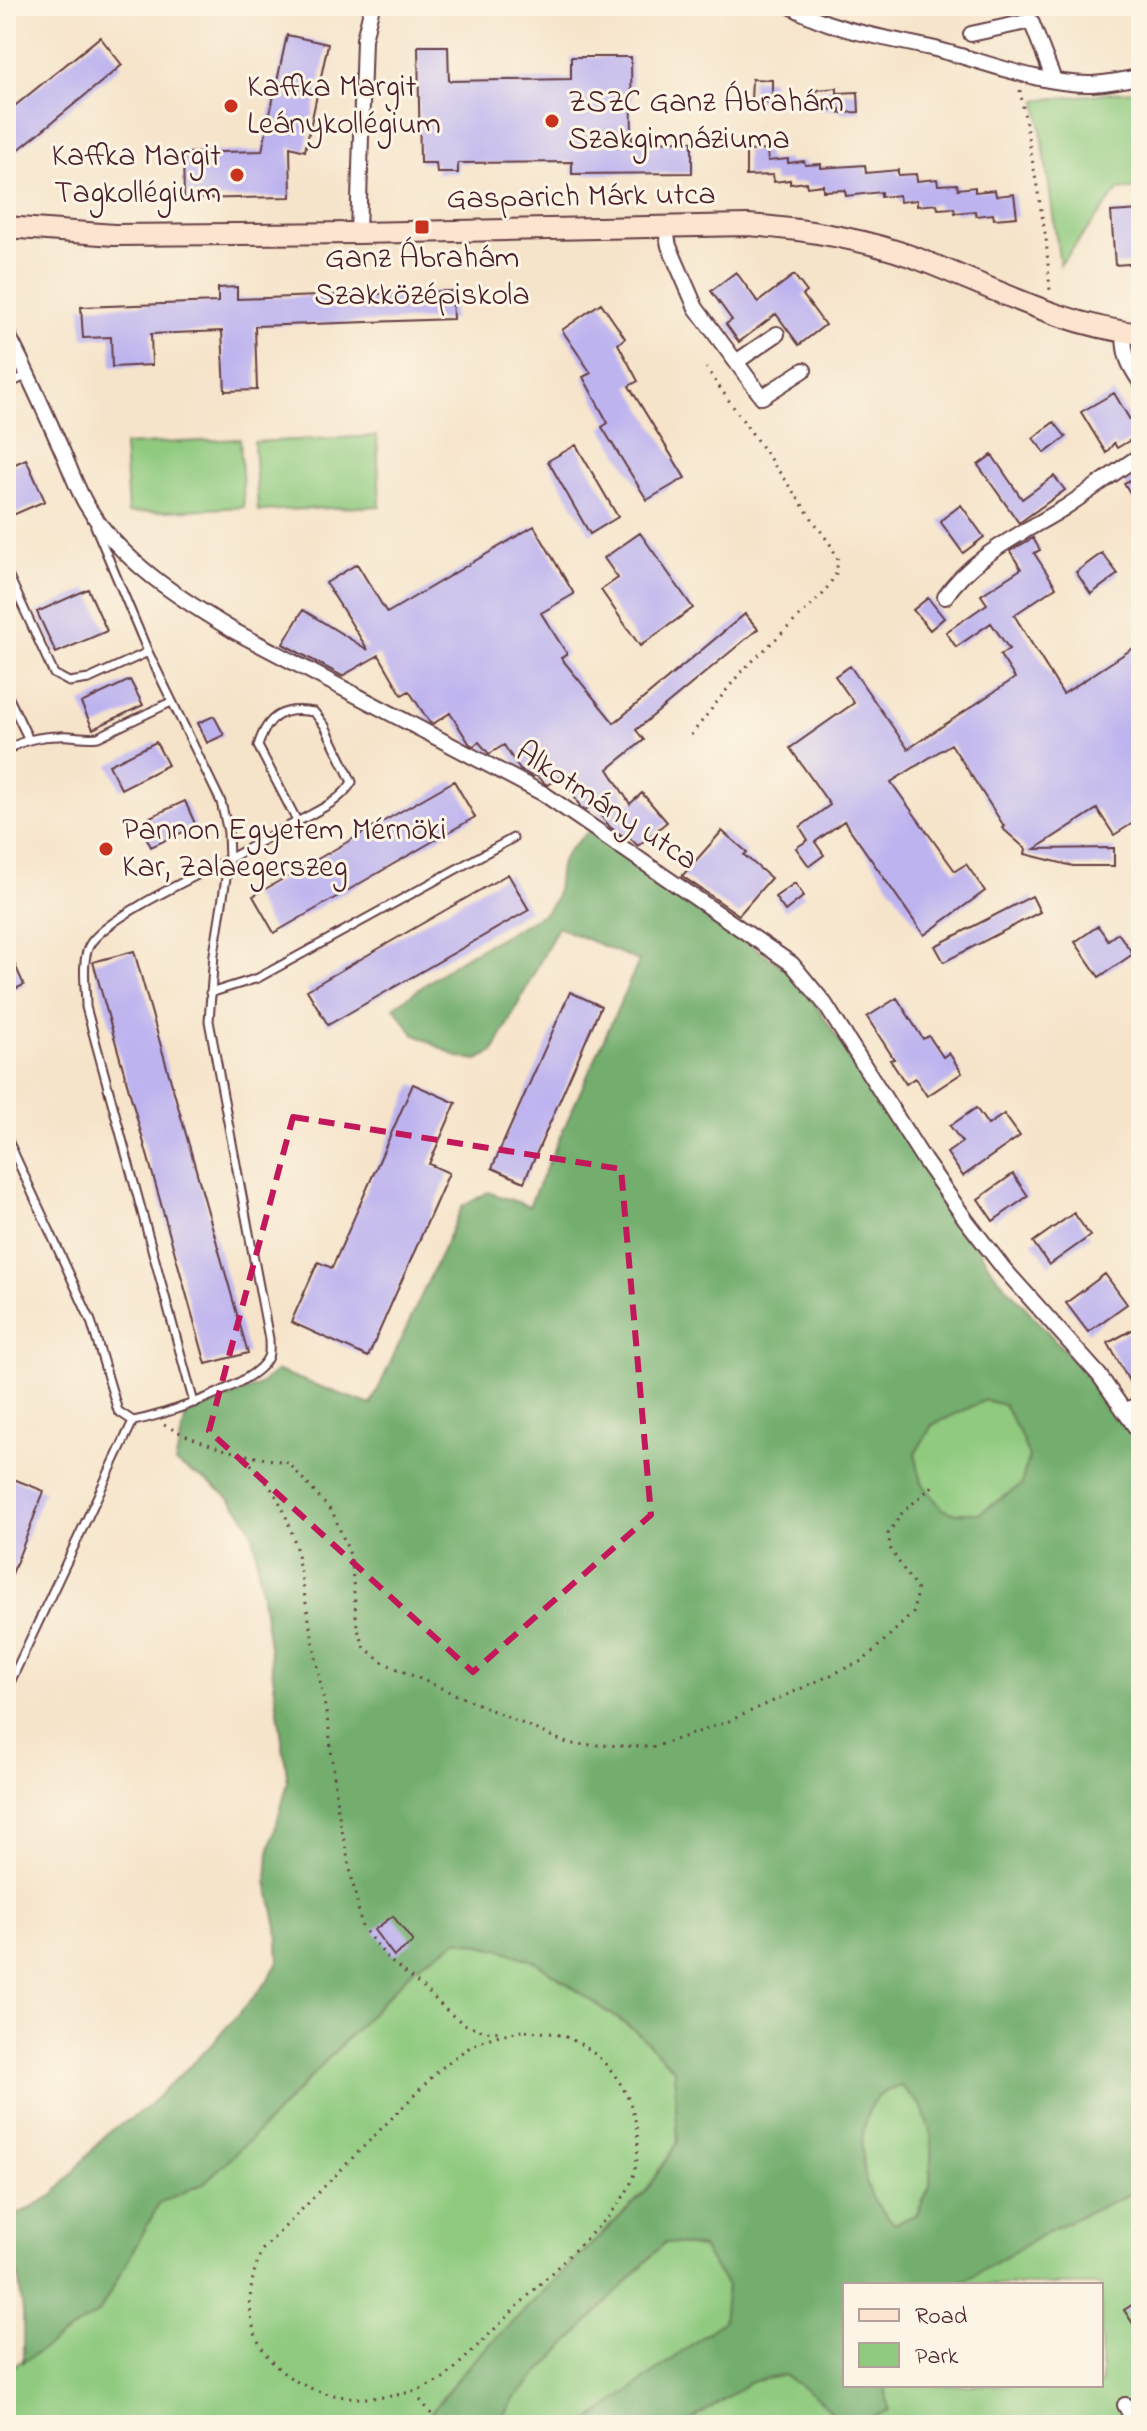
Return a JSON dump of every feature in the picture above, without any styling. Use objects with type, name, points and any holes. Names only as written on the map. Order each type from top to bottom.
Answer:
[{"type":"street","points":[[358,233],[364,39],[372,6]]},
{"type":"street","points":[[790,6],[837,27],[1054,80],[1091,84],[1141,76]]},
{"type":"street","points":[[971,34],[1031,21],[1054,80]]},
{"type":"street","name":"Gasparich Márk utca","points":[[6,227],[114,235],[748,225],[798,229],[844,237],[913,257],[1046,311],[1098,327],[1132,333]]},
{"type":"street","points":[[665,226],[669,246],[696,308],[762,397],[804,370]]},
{"type":"street","name":"Alkotmány utca","points":[[6,331],[86,504],[132,559],[196,608],[247,638],[544,794],[792,964],[825,1004],[966,1220],[1004,1269],[1099,1375],[1141,1435]]},
{"type":"street","points":[[1132,333],[1124,353],[1141,383]]},
{"type":"street","points":[[736,362],[777,334]]},
{"type":"street","points":[[945,597],[957,578],[984,557],[1067,506],[1141,455]]},
{"type":"street","points":[[1124,1410],[1141,1404]]},
{"type":"street","points":[[1125,2405],[1136,2425]]},
{"type":"lane","points":[[6,385],[28,375]]},
{"type":"lane","points":[[6,1136],[91,1321],[118,1411],[133,1421],[149,1418],[194,1403],[242,1381],[259,1369],[268,1357],[269,1339],[209,1021],[210,993],[229,859],[228,832],[221,802],[148,652],[86,504]]},
{"type":"lane","points":[[6,570],[54,674],[69,682],[89,679],[148,652]]},
{"type":"lane","points":[[6,692],[29,740]]},
{"type":"lane","points":[[6,752],[29,740],[60,736],[98,737],[171,702]]},
{"type":"lane","points":[[194,1403],[86,1007],[86,966],[90,945],[112,923],[344,796],[352,782],[325,726],[314,712],[295,708],[264,728],[258,746],[297,821]]},
{"type":"lane","points":[[210,993],[258,978],[513,838]]},
{"type":"lane","points":[[6,1691],[133,1421]]},
{"type":"path","points":[[1017,71],[1046,238],[1051,293],[1046,311]]},
{"type":"path","points":[[691,735],[740,673],[823,594],[836,574],[838,560],[706,368]]},
{"type":"path","points":[[149,1418],[193,1440],[243,1456],[288,1462],[333,1513],[351,1557],[357,1627],[365,1648],[384,1663],[569,1744],[654,1747],[727,1722],[864,1660],[913,1613],[917,1590],[891,1550],[888,1534],[902,1513],[936,1483]]},
{"type":"path","points":[[243,1456],[268,1482],[286,1513],[295,1543],[329,1729],[337,1806],[362,1927],[389,1960],[464,2024],[484,2031],[526,2031],[564,2036],[605,2062],[621,2084],[636,2120],[637,2159],[633,2179],[624,2196],[609,2216],[437,2386]]},
{"type":"path","points":[[261,2357],[249,2320],[249,2291],[262,2250],[437,2072],[470,2045],[507,2032]]},
{"type":"path","points":[[411,2405],[429,2393]]},
{"type":"path","points":[[419,2399],[441,2425]]},
{"type":"highlighted area","points":[[293,1117],[621,1169],[651,1515],[473,1672],[209,1431]]},
{"type":"green space","points":[[1141,90],[1141,188],[1118,190],[1060,265],[1037,100]]},
{"type":"green space","points":[[377,436],[380,506],[258,511],[254,442]]},
{"type":"green space","points":[[240,439],[244,507],[128,513],[124,445]]},
{"type":"green space","points":[[589,831],[797,977],[995,1274],[1105,1395],[1141,1448],[1141,2189],[1056,2227],[960,2283],[843,2283],[843,2387],[885,2387],[889,2411],[853,2425],[841,2425],[820,2400],[785,2375],[750,2382],[685,2425],[584,2425],[723,2321],[727,2286],[702,2248],[665,2242],[514,2399],[502,2419],[505,2425],[421,2425],[470,2364],[646,2191],[678,2142],[674,2069],[637,2032],[536,1962],[503,1950],[459,1940],[415,1967],[265,2125],[203,2184],[160,2202],[99,2312],[23,2362],[23,2312],[18,2273],[6,2254],[6,2221],[54,2195],[107,2133],[143,2111],[209,2047],[267,1982],[279,1960],[277,1927],[267,1881],[269,1852],[288,1782],[255,1545],[245,1517],[229,1498],[209,1482],[175,1463],[186,1416],[258,1386],[277,1371],[371,1405],[462,1207],[488,1192],[529,1206],[639,961],[558,927],[493,1052],[478,1060],[458,1057],[414,1034],[394,1007],[459,960],[543,914],[555,899],[559,870],[566,854]],"holes":[[[985,1400],[1004,1405],[1029,1457],[1021,1485],[980,1513],[953,1513],[942,1509],[922,1483],[915,1454],[932,1425]],[[901,2086],[922,2107],[932,2137],[930,2186],[917,2214],[894,2224],[876,2203],[869,2189],[862,2160],[864,2128],[874,2102],[883,2093]]]},
{"type":"green space","points":[[985,1400],[1004,1405],[1029,1457],[1021,1485],[980,1513],[953,1513],[942,1509],[922,1483],[915,1454],[932,1425]]},
{"type":"green space","points":[[459,1940],[503,1950],[536,1962],[637,2032],[674,2069],[678,2142],[646,2191],[470,2364],[421,2425],[6,2425],[6,2371],[99,2312],[160,2202],[203,2183],[265,2125],[415,1967]]},
{"type":"green space","points":[[901,2085],[922,2107],[932,2137],[930,2186],[917,2214],[895,2225],[876,2203],[869,2189],[862,2160],[862,2144],[868,2114],[874,2102],[883,2093]]},
{"type":"green space","points":[[1141,2189],[1141,2425],[853,2425],[889,2411],[885,2387],[1103,2387],[1103,2283],[960,2283],[1056,2227]]},
{"type":"green space","points":[[664,2242],[702,2248],[727,2286],[724,2321],[584,2425],[505,2425],[502,2420],[514,2399]]},
{"type":"green space","points":[[785,2375],[820,2400],[841,2425],[685,2425],[750,2382]]},
{"type":"building","points":[[287,35],[328,44],[305,151],[290,147],[291,197],[184,199],[183,153],[262,151]]},
{"type":"building","points":[[100,37],[122,65],[6,160],[6,113]]},
{"type":"building","points":[[418,46],[448,46],[449,81],[571,79],[571,57],[631,57],[632,142],[692,141],[692,173],[572,174],[572,162],[458,163],[458,173],[437,173],[436,163],[420,163]]},
{"type":"building","points":[[752,79],[772,80],[772,102],[751,101]]},
{"type":"building","points":[[837,88],[837,93],[858,92],[859,112],[819,110],[817,90]]},
{"type":"building","points":[[767,150],[768,161],[804,161],[805,165],[821,164],[821,168],[865,165],[866,173],[898,170],[898,175],[916,174],[917,181],[937,179],[938,185],[957,184],[958,189],[975,187],[975,192],[995,190],[996,196],[1014,194],[1017,217],[994,219],[993,214],[976,216],[975,211],[955,213],[954,208],[938,209],[937,204],[917,206],[917,200],[900,202],[899,195],[881,197],[881,192],[846,196],[845,190],[823,191],[823,185],[807,187],[806,182],[790,184],[790,180],[774,182],[773,175],[746,176],[746,151]]},
{"type":"building","points":[[1141,210],[1141,263],[1115,265],[1111,212]]},
{"type":"building","points":[[736,272],[758,302],[794,275],[807,292],[803,295],[825,325],[799,345],[776,314],[739,342],[726,324],[732,320],[711,291]]},
{"type":"building","points":[[237,287],[237,299],[452,291],[453,319],[255,326],[257,390],[225,391],[222,331],[151,334],[152,365],[112,367],[111,337],[83,338],[81,307],[218,302],[218,288]]},
{"type":"building","points":[[601,303],[625,338],[618,344],[638,381],[629,386],[685,478],[647,500],[602,427],[608,423],[583,377],[591,373],[562,330]]},
{"type":"building","points":[[1114,393],[1139,435],[1117,448],[1114,443],[1106,453],[1081,412]]},
{"type":"building","points":[[1054,422],[1066,437],[1045,453],[1033,438]]},
{"type":"building","points":[[576,445],[618,517],[590,534],[548,461]]},
{"type":"building","points":[[992,455],[1022,499],[1054,476],[1065,490],[1019,523],[978,465]]},
{"type":"building","points":[[26,459],[45,501],[6,518],[6,468]]},
{"type":"building","points":[[1141,475],[1141,511],[1124,483]]},
{"type":"building","points":[[961,505],[984,537],[963,553],[940,521]]},
{"type":"building","points":[[534,526],[574,594],[541,613],[567,654],[561,658],[614,723],[745,614],[758,629],[636,730],[644,740],[608,769],[630,804],[642,793],[667,822],[638,846],[626,834],[623,836],[610,827],[592,805],[585,810],[581,808],[562,776],[547,785],[535,775],[533,777],[520,770],[504,745],[489,754],[479,742],[473,746],[450,713],[430,723],[409,691],[402,695],[379,655],[342,676],[283,644],[303,610],[368,650],[326,583],[357,564],[387,613]]},
{"type":"building","points":[[640,533],[693,608],[640,646],[601,590],[618,578],[604,558]]},
{"type":"building","points":[[1033,538],[1040,550],[1034,553],[1056,587],[1014,615],[1063,694],[1141,643],[1141,818],[1114,835],[1097,809],[1035,849],[1114,848],[1114,866],[1073,866],[1025,854],[1026,849],[1002,828],[1004,826],[951,744],[891,782],[955,871],[966,864],[985,891],[924,935],[844,821],[815,842],[824,855],[809,866],[796,848],[808,840],[800,827],[830,805],[790,748],[854,703],[835,676],[850,666],[908,749],[1015,678],[1000,655],[1009,649],[991,623],[956,647],[946,632],[987,604],[981,595],[1021,569],[1010,551]]},
{"type":"building","points":[[1102,553],[1118,574],[1091,594],[1076,572]]},
{"type":"building","points":[[88,589],[107,631],[56,653],[37,612]]},
{"type":"building","points":[[928,598],[944,618],[930,630],[913,610]]},
{"type":"building","points":[[130,680],[143,705],[93,729],[81,703]]},
{"type":"building","points":[[214,716],[224,735],[207,743],[198,723]]},
{"type":"building","points":[[156,742],[168,765],[121,789],[109,765]]},
{"type":"building","points":[[454,781],[475,817],[274,933],[253,896]]},
{"type":"building","points":[[185,801],[196,826],[151,847],[139,822]]},
{"type":"building","points":[[722,831],[771,878],[739,915],[682,876]]},
{"type":"building","points":[[508,874],[529,910],[328,1025],[307,990]]},
{"type":"building","points":[[795,883],[804,896],[785,911],[775,897]]},
{"type":"building","points":[[1032,896],[1040,912],[944,962],[935,946]]},
{"type":"building","points":[[1098,926],[1108,940],[1118,933],[1133,954],[1099,977],[1075,942]]},
{"type":"building","points":[[6,945],[24,985],[6,993]]},
{"type":"building","points":[[134,951],[248,1353],[206,1364],[93,962]]},
{"type":"building","points":[[570,992],[601,1006],[524,1182],[492,1168]]},
{"type":"building","points":[[897,998],[923,1039],[929,1036],[943,1057],[949,1053],[962,1073],[927,1096],[915,1078],[906,1084],[867,1017]]},
{"type":"building","points":[[413,1084],[456,1103],[429,1164],[449,1173],[368,1357],[291,1322],[318,1262],[332,1268]]},
{"type":"building","points":[[976,1108],[988,1125],[1004,1114],[1020,1136],[963,1176],[947,1153],[962,1142],[950,1126]]},
{"type":"building","points":[[1013,1174],[1028,1196],[993,1221],[978,1199]]},
{"type":"building","points":[[1074,1213],[1090,1236],[1049,1265],[1033,1242]]},
{"type":"building","points":[[1105,1274],[1127,1304],[1088,1332],[1066,1303]]},
{"type":"building","points":[[1141,1325],[1141,1377],[1130,1383],[1108,1343]]},
{"type":"building","points":[[6,1476],[44,1491],[7,1587],[6,1587]]},
{"type":"building","points":[[393,1916],[413,1942],[394,1956],[374,1930]]},
{"type":"building","points":[[1141,2299],[1141,2336],[1124,2310]]},
{"type":"place","name":"Kaffka Margit Leánykollégium","points":[[231,106]]},
{"type":"place","name":"ZSZC Ganz Ábrahám Szakgimnáziuma","points":[[552,121]]},
{"type":"place","name":"Kaffka Margit Tagkollégium","points":[[237,175]]},
{"type":"place","name":"Ganz Ábrahám Szakközépiskola","points":[[422,227]]},
{"type":"place","name":"Pannon Egyetem Mérnöki Kar, Zalaegerszeg","points":[[106,849]]}]
